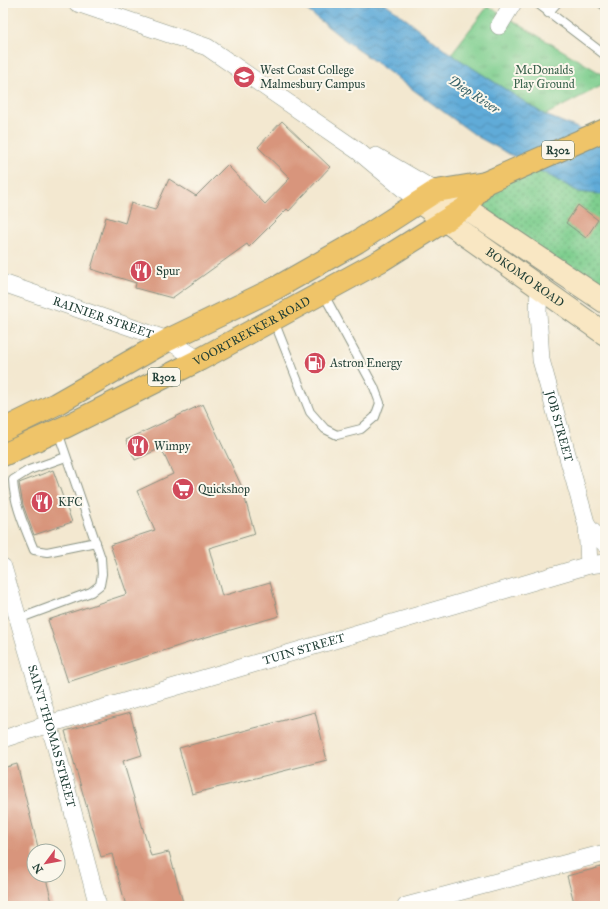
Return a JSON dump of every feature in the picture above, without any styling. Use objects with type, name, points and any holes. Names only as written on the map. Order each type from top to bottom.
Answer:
[{"type":"main road","name":"VOORTREKKER ROAD","points":[[3,430],[56,404],[168,340],[276,288],[357,242],[428,197],[485,183],[605,130]]},
{"type":"main road","name":"VOORTREKKER ROAD","points":[[3,456],[199,360],[382,260],[465,208],[485,183]]},
{"type":"main road","name":"BOKOMO ROAD","points":[[428,197],[465,208],[605,302]]},
{"type":"main road","name":"BOKOMO ROAD","points":[[428,197],[446,221],[605,334]]},
{"type":"street","points":[[77,3],[207,47],[358,151],[428,197]]},
{"type":"street","points":[[499,26],[513,3]]},
{"type":"street","name":"RAINIER STREET","points":[[3,283],[168,340],[199,360]]},
{"type":"street","name":"JOB STREET","points":[[539,286],[538,318],[541,360],[597,564]]},
{"type":"street","points":[[587,526],[605,544]]},
{"type":"street","name":"TUIN STREET","points":[[3,739],[49,724],[597,564]]},
{"type":"street","name":"SAINT THOMAS STREET","points":[[3,567],[49,724],[98,906]]},
{"type":"street","points":[[406,906],[605,854]]},
{"type":"lane","points":[[537,3],[605,55]]},
{"type":"lane","points":[[548,12],[556,3]]},
{"type":"lane","points":[[601,3],[605,6]]},
{"type":"lane","points":[[273,320],[310,412],[325,429],[337,435],[361,429],[375,417],[380,403],[374,387],[322,292]]},
{"type":"lane","points":[[18,619],[92,592],[100,585],[102,574],[101,558],[58,430]]},
{"type":"lane","points":[[66,457],[29,470],[13,480],[13,492],[19,511],[34,550],[47,552],[96,542]]},
{"type":"green space","name":"McDonalds Play Ground","points":[[488,6],[605,76],[605,84],[545,115],[451,54]]},
{"type":"green space","points":[[605,130],[605,302],[465,208],[485,183]]},
{"type":"water","name":"Diep River","points":[[298,3],[385,3],[451,54],[545,115],[605,139],[605,195],[579,192],[478,137],[341,37]]},
{"type":"building","points":[[282,121],[330,167],[289,211],[287,209],[249,247],[247,244],[172,298],[135,288],[136,283],[91,269],[106,217],[125,223],[131,203],[155,210],[169,179],[196,196],[227,165],[265,204],[290,178],[258,147]]},
{"type":"building","points":[[578,205],[598,220],[586,238],[566,223]]},
{"type":"building","points":[[203,404],[241,485],[255,534],[209,548],[222,596],[270,582],[279,616],[203,638],[68,682],[48,620],[127,594],[110,545],[155,530],[137,491],[173,474],[161,448],[135,460],[126,440]]},
{"type":"building","points":[[53,470],[72,522],[34,535],[23,505],[19,483]]},
{"type":"building","points":[[315,712],[327,760],[192,794],[179,748]]},
{"type":"building","points":[[130,713],[142,755],[123,761],[151,856],[169,852],[184,906],[126,906],[112,854],[101,857],[65,731]]},
{"type":"building","points":[[17,764],[37,843],[26,843],[26,883],[47,883],[53,906],[3,906],[3,869],[7,868],[3,852],[3,768]]},
{"type":"building","points":[[605,866],[605,906],[575,906],[567,876]]},
{"type":"place","name":"West Coast College Malmesbury Campus","points":[[244,77]]},
{"type":"place","name":"Spur","points":[[141,271]]},
{"type":"place","name":"Astron Energy","points":[[315,363]]},
{"type":"place","name":"Wimpy","points":[[138,446]]},
{"type":"place","name":"Quickshop","points":[[183,489]]},
{"type":"place","name":"KFC","points":[[42,502]]}]
